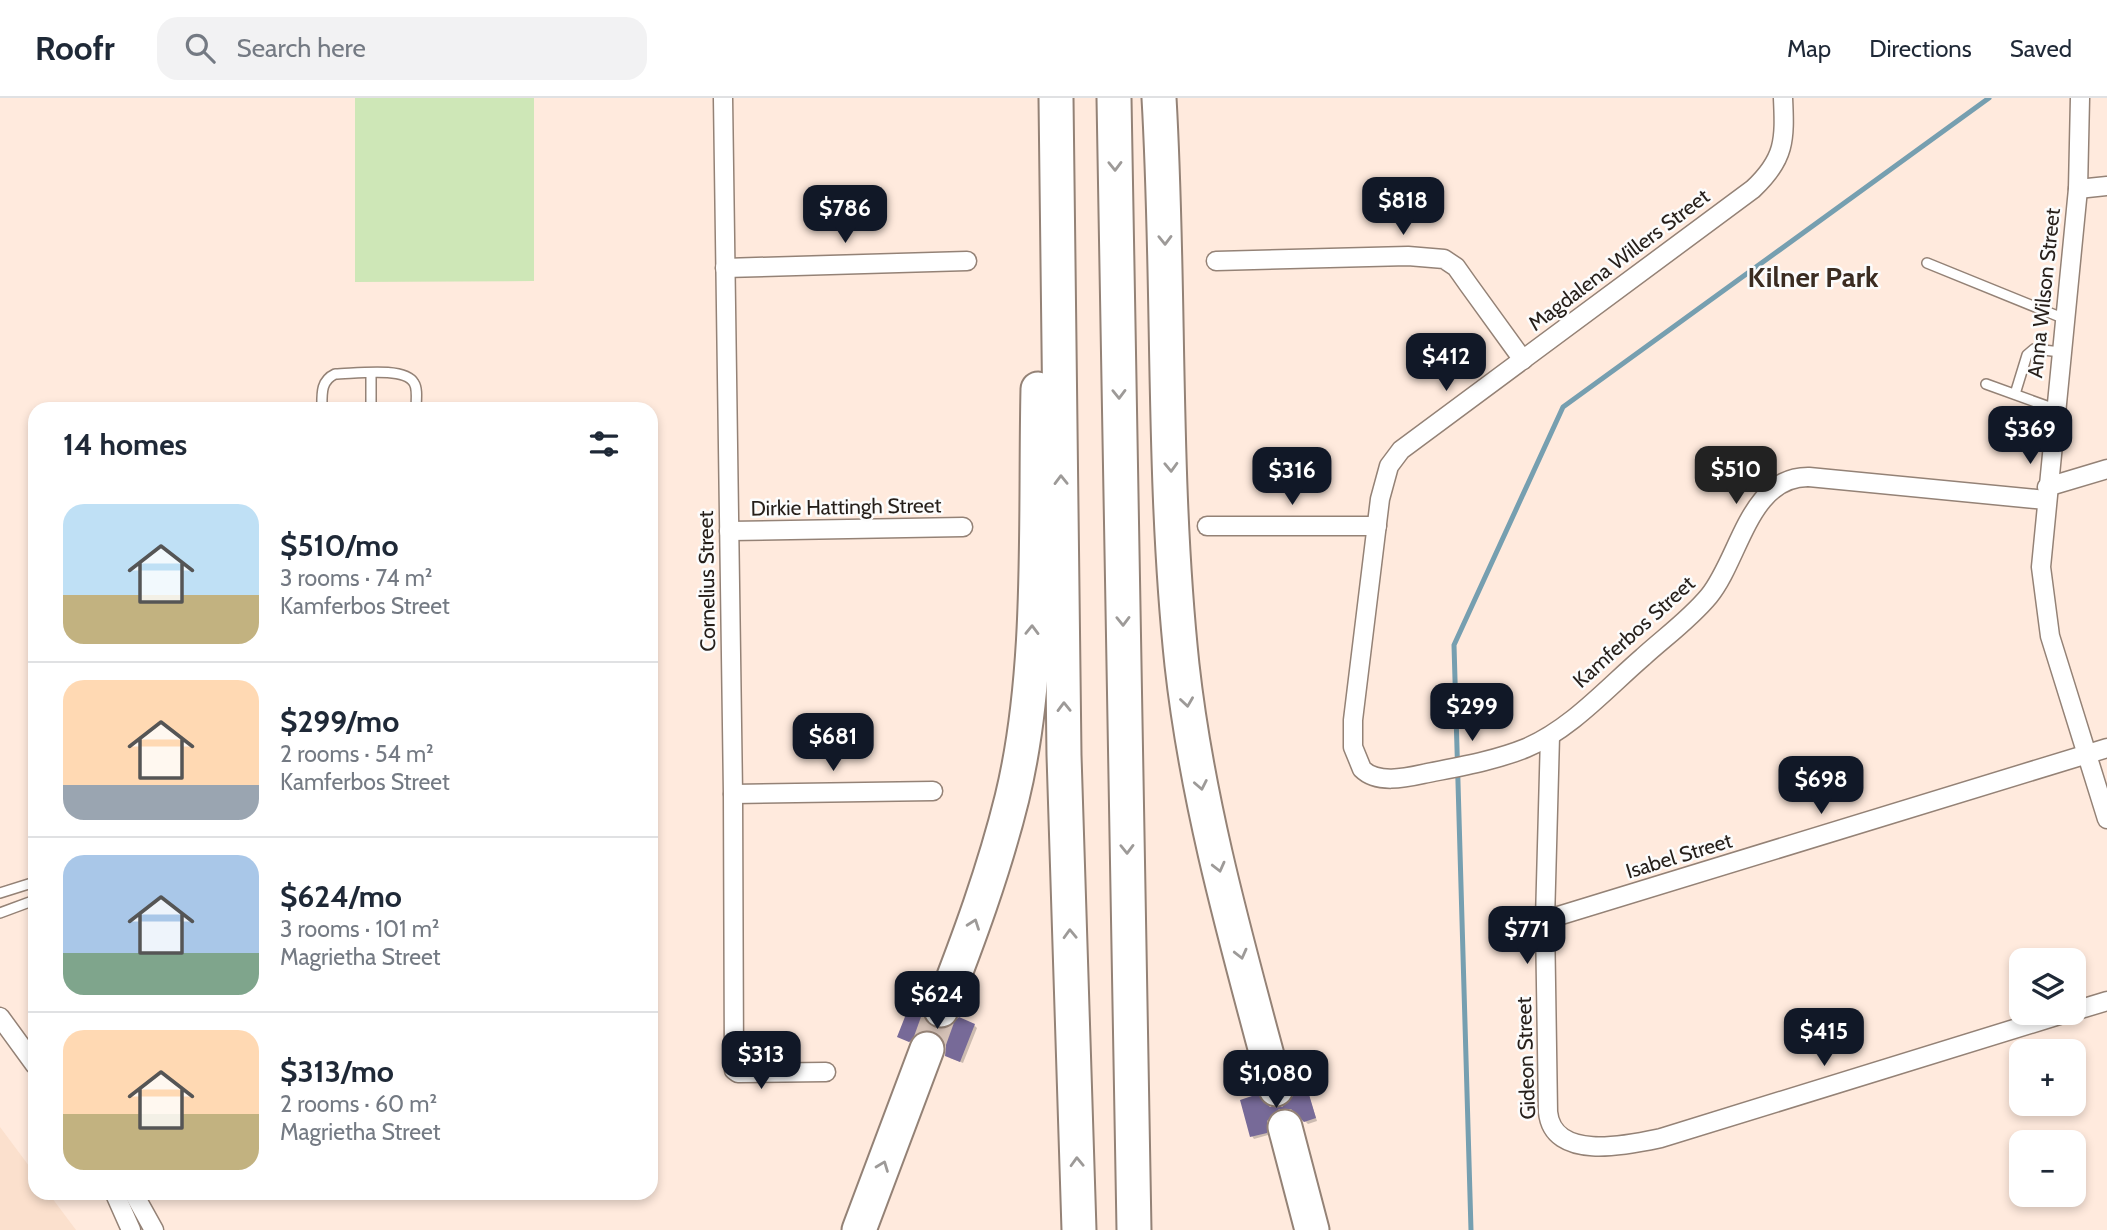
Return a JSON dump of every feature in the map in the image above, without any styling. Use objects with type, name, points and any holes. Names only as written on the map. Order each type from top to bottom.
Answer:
[{"type":"highway","points":[[941,1010],[978,915],[1012,797],[1025,719],[1032,645],[1045,98]]},
{"type":"highway","points":[[1056,98],[1064,755],[1079,1230]]},
{"type":"highway","points":[[1114,98],[1134,1230]]},
{"type":"highway","points":[[1159,98],[1173,541],[1182,664],[1192,740],[1210,830],[1276,1089]]},
{"type":"highway","points":[[859,1230],[927,1049]]},
{"type":"highway","points":[[1286,1127],[1312,1230]]},
{"type":"street","name":"Cornelius Street","points":[[723,98],[734,1063],[735,1072],[738,1073],[826,1072]]},
{"type":"street","name":"Magdalena Willers Street","points":[[1373,777],[1359,763],[1353,732],[1382,484],[1394,457],[1762,180],[1775,164],[1783,145],[1783,98]]},
{"type":"street","name":"Anna Wilson Street","points":[[2080,98],[2078,189],[2046,494],[2041,567],[2045,610],[2107,819]]},
{"type":"street","points":[[2078,189],[2107,186]]},
{"type":"street","points":[[1216,261],[1408,256],[1444,259],[1455,267],[1523,360]]},
{"type":"street","points":[[725,268],[967,261]]},
{"type":"street","name":"Kamferbos Street","points":[[1373,777],[1403,777],[1442,770],[1511,753],[1550,736],[1704,602],[1727,569],[1755,511],[1780,482],[1808,477],[2046,494],[2107,469]]},
{"type":"street","points":[[1207,526],[1377,526]]},
{"type":"street","name":"Dirkie Hattingh Street","points":[[729,531],[963,527]]},
{"type":"street","name":"Gideon Street","points":[[1550,736],[1545,920],[1549,1119],[1560,1139],[1586,1145],[1619,1145],[1661,1138],[2027,1025]]},
{"type":"street","name":"Isabel Street","points":[[1545,920],[2107,748]]},
{"type":"street","points":[[733,794],[933,791]]},
{"type":"street","points":[[2086,1007],[2107,1001]]},
{"type":"street","points":[[0,1017],[28,1055]]},
{"type":"street","points":[[118,1200],[131,1230]]},
{"type":"street","points":[[137,1200],[154,1230]]},
{"type":"lane","points":[[1927,263],[2065,319]]},
{"type":"lane","points":[[2015,394],[2027,355],[2034,349],[2061,352]]},
{"type":"lane","points":[[322,402],[323,386],[327,378],[335,374],[371,373],[395,373],[410,377],[416,385],[416,402]]},
{"type":"lane","points":[[371,373],[371,402]]},
{"type":"lane","points":[[1986,384],[2055,409]]},
{"type":"lane","points":[[0,893],[28,884]]},
{"type":"lane","points":[[0,913],[28,903]]},
{"type":"shaded area","points":[[0,1127],[28,1165],[28,1200],[54,1200],[76,1230],[0,1230]]},
{"type":"green space","points":[[355,98],[534,98],[534,281],[355,282]]},
{"type":"building","points":[[912,999],[923,1003],[922,1014],[933,1028],[945,1029],[959,1017],[975,1024],[960,1062],[945,1056],[946,1045],[934,1031],[923,1030],[909,1042],[897,1037]]},
{"type":"building","points":[[1305,1081],[1316,1118],[1304,1122],[1291,1109],[1279,1109],[1267,1121],[1267,1133],[1250,1137],[1240,1100],[1258,1094],[1270,1107],[1282,1107],[1294,1095],[1295,1084]]},
{"type":"waterway","points":[[1471,1230],[1454,645],[1563,407],[1989,98]]},
{"type":"tunnel","points":[[927,1049],[941,1010]]},
{"type":"district","name":"Kilner Park","points":[[1813,277]]}]
